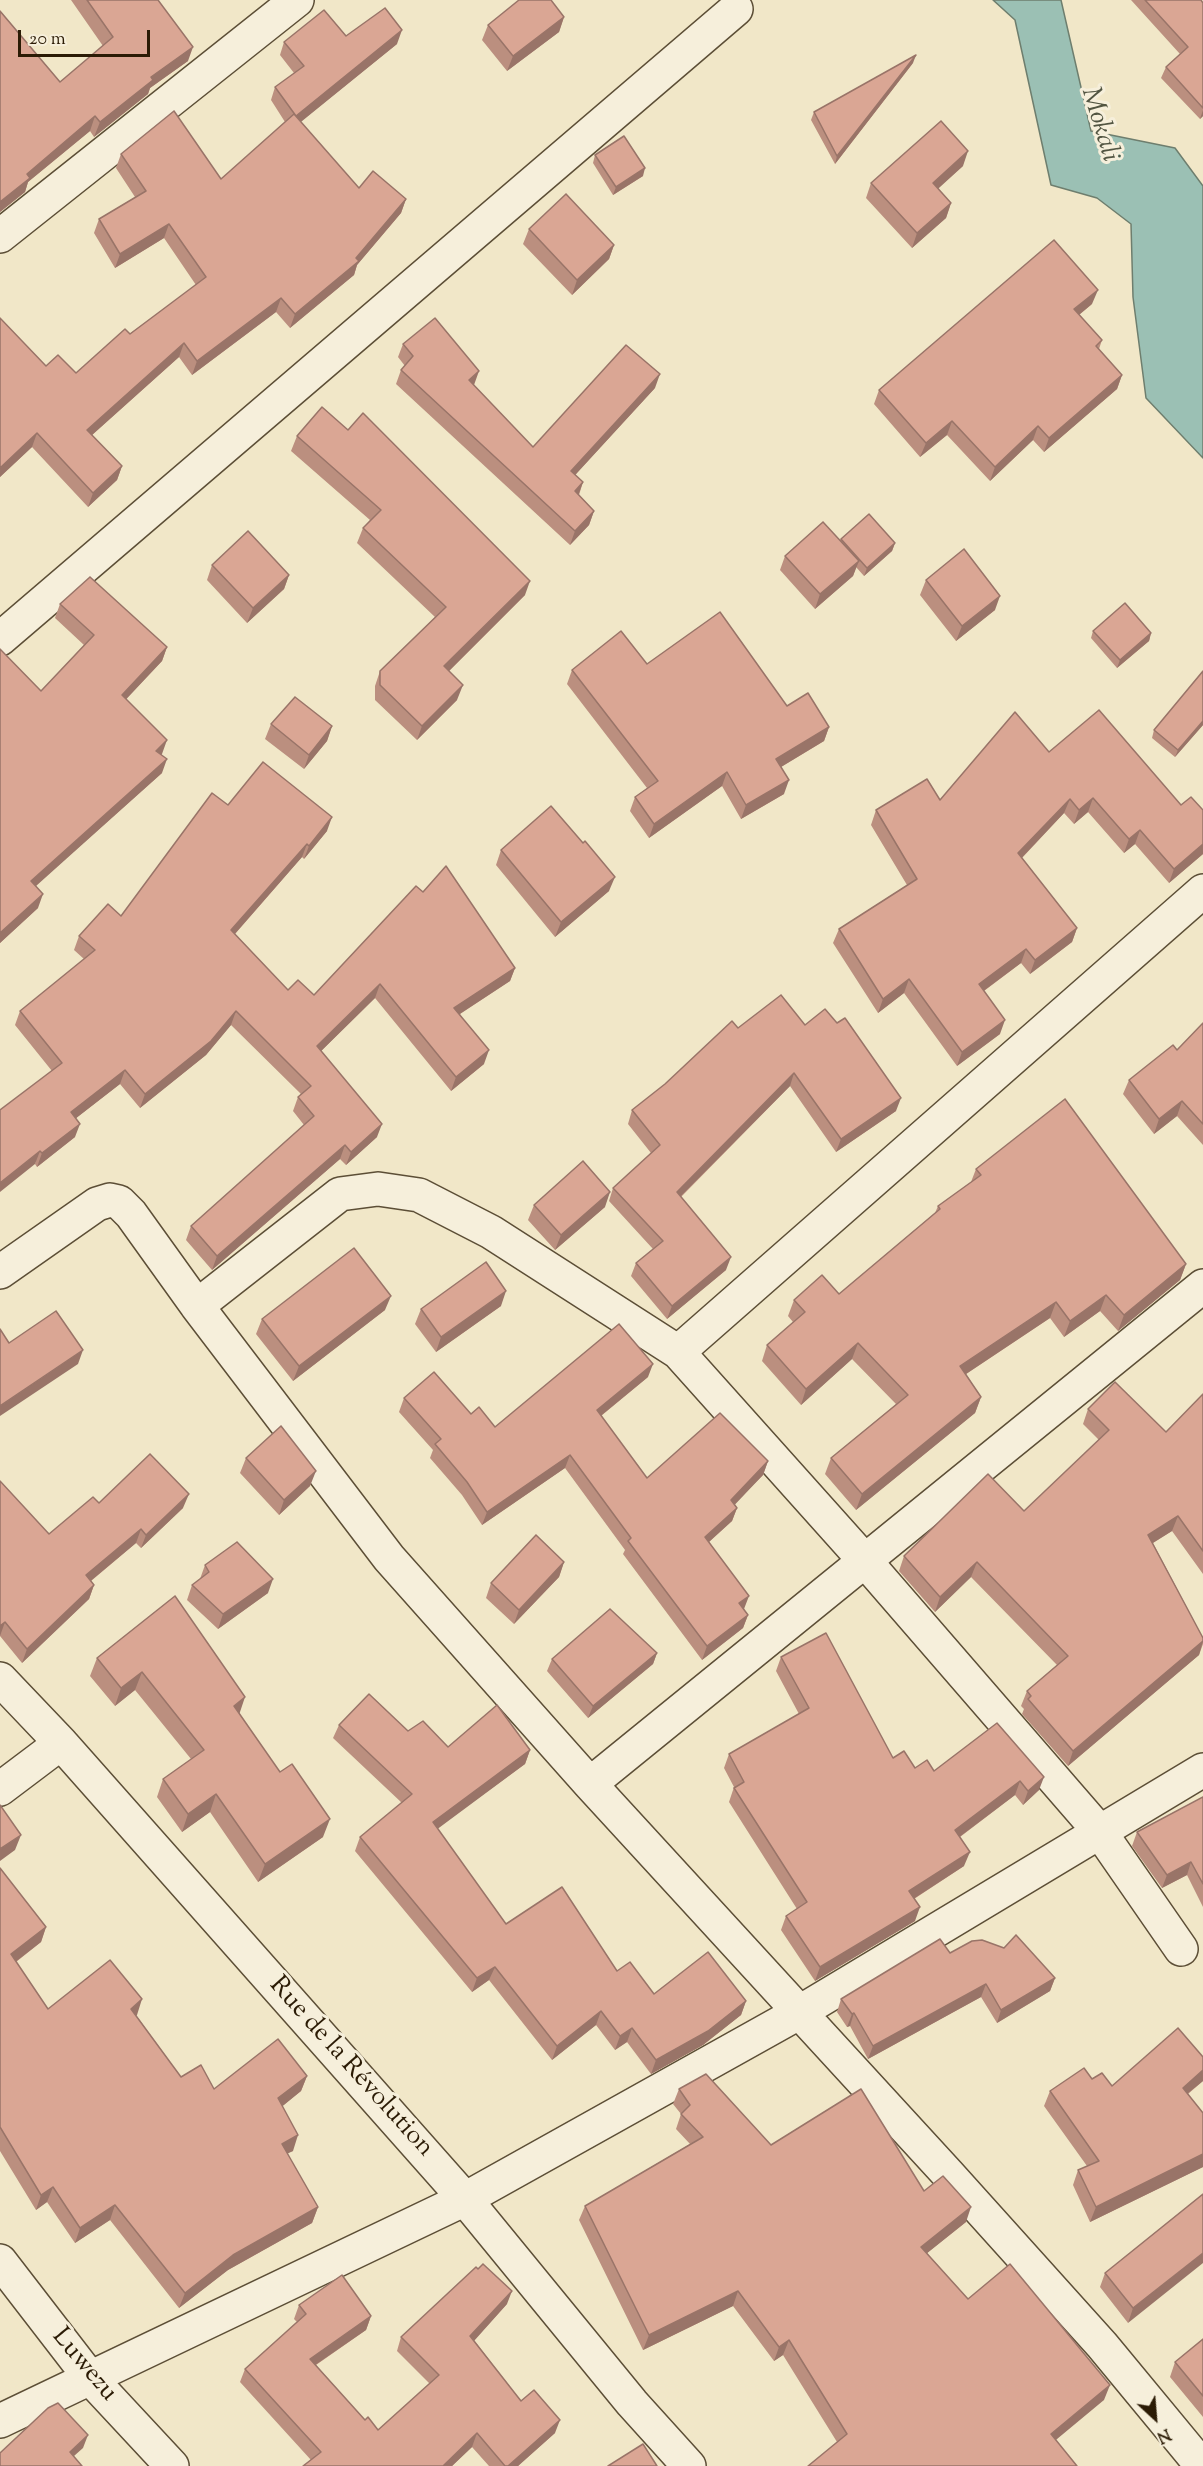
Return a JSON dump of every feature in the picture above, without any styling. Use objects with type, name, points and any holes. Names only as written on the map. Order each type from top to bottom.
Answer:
[{"type":"street","points":[[0,236],[297,0]]},
{"type":"street","points":[[0,639],[736,9]]},
{"type":"street","points":[[678,1352],[1203,891]]},
{"type":"street","points":[[196,1306],[340,1194],[378,1189],[419,1195],[491,1232],[678,1352],[866,1562],[1100,1832],[1181,1948]]},
{"type":"street","points":[[0,1272],[97,1204],[110,1200],[119,1202],[131,1214],[196,1306],[389,1558],[590,1784],[1102,2345],[1202,2466]]},
{"type":"street","points":[[590,1784],[1203,1286]]},
{"type":"street","name":"Rue de la Révolution","points":[[0,1679],[62,1743],[465,2199],[625,2394],[688,2466]]},
{"type":"street","points":[[0,1789],[62,1743]]},
{"type":"street","points":[[0,2421],[465,2199],[800,2012],[1203,1770]]},
{"type":"street","name":"Luwezu","points":[[0,2261],[92,2379],[172,2466]]},
{"type":"water","points":[[993,0],[1061,0],[1091,131],[1175,148],[1203,186],[1203,458],[1146,398],[1133,297],[1131,224],[1097,198],[1051,185],[1015,20]]},
{"type":"building","points":[[87,0],[158,0],[193,47],[151,77],[153,80],[100,122],[95,116],[27,174],[30,178],[0,202],[0,11],[60,82],[113,37]]},
{"type":"building","points":[[519,0],[551,0],[564,17],[513,56],[488,25]]},
{"type":"building","points":[[1145,0],[1201,0],[1203,3],[1203,108],[1166,67],[1188,47]]},
{"type":"building","points":[[385,8],[402,30],[296,116],[275,87],[304,66],[284,42],[324,10],[346,36]]},
{"type":"building","points":[[916,55],[837,156],[814,112]]},
{"type":"building","points":[[174,111],[221,179],[294,114],[359,188],[373,171],[406,199],[356,258],[359,261],[295,314],[281,298],[197,361],[184,343],[87,430],[122,466],[93,493],[37,433],[0,468],[0,318],[46,366],[58,355],[76,373],[125,329],[130,334],[206,277],[169,224],[120,254],[99,219],[146,191],[121,154]]},
{"type":"building","points":[[941,121],[968,151],[933,183],[951,203],[917,233],[871,183]]},
{"type":"building","points":[[624,136],[645,168],[616,187],[595,155]]},
{"type":"building","points":[[566,194],[614,245],[577,280],[529,229]]},
{"type":"building","points":[[1054,240],[1098,290],[1074,309],[1102,340],[1096,346],[1122,375],[1049,438],[1038,426],[995,467],[952,421],[926,443],[879,390]]},
{"type":"building","points":[[435,318],[479,371],[469,380],[533,447],[626,345],[660,374],[571,471],[583,482],[575,491],[594,511],[575,531],[401,370],[413,356],[403,344]]},
{"type":"building","points":[[322,407],[348,430],[363,413],[530,581],[444,666],[463,685],[422,726],[380,685],[380,671],[446,607],[363,528],[381,510],[297,436]]},
{"type":"building","points":[[869,514],[895,543],[867,568],[841,539]]},
{"type":"building","points":[[823,522],[859,561],[820,594],[785,556]]},
{"type":"building","points":[[248,531],[289,575],[253,608],[212,565]]},
{"type":"building","points":[[964,549],[1000,596],[962,626],[926,580]]},
{"type":"building","points":[[90,577],[167,647],[122,695],[167,740],[156,751],[167,759],[31,881],[43,894],[0,933],[0,649],[41,691],[94,635],[60,604]]},
{"type":"building","points":[[1125,603],[1151,633],[1120,660],[1093,631]]},
{"type":"building","points":[[720,612],[787,706],[808,693],[829,727],[776,759],[789,780],[746,805],[727,772],[654,824],[635,797],[658,781],[572,670],[621,631],[647,664]]},
{"type":"building","points":[[1203,671],[1203,721],[1178,750],[1154,730]]},
{"type":"building","points":[[295,697],[332,726],[309,755],[271,724]]},
{"type":"building","points":[[1099,710],[1181,805],[1191,797],[1203,810],[1203,844],[1174,869],[1140,830],[1129,839],[1093,798],[1079,810],[1070,799],[1018,853],[1077,928],[1035,960],[1026,949],[979,984],[1005,1020],[962,1052],[909,979],[883,999],[839,929],[917,879],[876,810],[927,779],[940,800],[1015,712],[1049,752]]},
{"type":"building","points":[[263,762],[332,817],[309,846],[307,844],[231,930],[288,990],[298,980],[314,995],[416,886],[423,892],[446,866],[515,968],[454,1008],[489,1050],[456,1077],[380,984],[317,1046],[382,1124],[351,1152],[345,1145],[217,1256],[191,1226],[314,1116],[298,1097],[311,1086],[236,1011],[211,1041],[145,1094],[125,1070],[71,1112],[80,1124],[42,1153],[40,1151],[0,1183],[0,1110],[62,1063],[20,1011],[95,950],[79,936],[108,904],[121,916],[212,793],[228,805]]},
{"type":"building","points":[[551,806],[583,843],[585,841],[615,877],[561,922],[501,850]]},
{"type":"building","points":[[781,995],[805,1025],[825,1009],[837,1023],[845,1018],[901,1098],[841,1139],[794,1073],[677,1192],[731,1257],[672,1306],[636,1263],[663,1241],[613,1188],[660,1145],[632,1110],[665,1084],[732,1021],[738,1028]]},
{"type":"building","points":[[1203,1023],[1203,1124],[1182,1101],[1159,1119],[1129,1080],[1173,1045],[1177,1050]]},
{"type":"building","points":[[1065,1099],[1186,1264],[1124,1315],[1106,1295],[1070,1321],[1056,1302],[960,1366],[981,1397],[862,1494],[831,1458],[908,1395],[858,1343],[806,1389],[767,1345],[805,1312],[794,1300],[822,1275],[839,1294],[940,1209],[938,1206],[981,1175],[976,1169]]},
{"type":"building","points":[[583,1161],[610,1192],[561,1235],[534,1205]]},
{"type":"building","points":[[354,1248],[391,1296],[299,1366],[262,1319]]},
{"type":"building","points":[[486,1262],[506,1291],[441,1337],[421,1309]]},
{"type":"building","points":[[56,1311],[83,1350],[0,1406],[0,1329],[9,1343]]},
{"type":"building","points":[[619,1324],[653,1364],[597,1410],[647,1478],[720,1413],[768,1461],[731,1500],[737,1508],[705,1537],[749,1596],[739,1603],[748,1615],[707,1646],[628,1541],[631,1538],[570,1455],[487,1512],[467,1482],[435,1444],[441,1439],[404,1398],[434,1372],[471,1414],[479,1407],[495,1427]]},
{"type":"building","points":[[1115,1382],[1166,1432],[1203,1394],[1203,1551],[1178,1516],[1148,1535],[1203,1641],[1073,1751],[1028,1699],[1031,1696],[1027,1691],[1068,1656],[977,1562],[940,1597],[904,1556],[988,1474],[1024,1511],[1109,1430],[1088,1409]]},
{"type":"building","points":[[281,1426],[316,1471],[284,1500],[246,1458]]},
{"type":"building","points":[[150,1454],[189,1494],[146,1535],[141,1529],[86,1575],[94,1585],[27,1649],[5,1622],[0,1626],[0,1481],[49,1534],[93,1497],[99,1503]]},
{"type":"building","points":[[536,1535],[564,1562],[519,1610],[491,1583]]},
{"type":"building","points":[[237,1542],[273,1579],[223,1614],[192,1585],[209,1572],[205,1565]]},
{"type":"building","points":[[175,1596],[245,1697],[234,1706],[280,1772],[292,1764],[330,1819],[265,1864],[216,1794],[188,1814],[163,1779],[204,1750],[142,1672],[121,1688],[97,1658]]},
{"type":"building","points":[[610,1609],[657,1653],[593,1706],[552,1659]]},
{"type":"building","points":[[826,1633],[893,1758],[904,1751],[915,1768],[927,1760],[934,1771],[997,1723],[1044,1777],[1028,1791],[1020,1781],[955,1830],[970,1852],[909,1891],[920,1907],[820,1967],[786,1916],[807,1902],[734,1788],[744,1782],[729,1754],[809,1708],[781,1657]]},
{"type":"building","points":[[369,1694],[408,1731],[423,1721],[448,1747],[497,1705],[530,1750],[433,1822],[506,1924],[562,1887],[617,1971],[630,1962],[654,1994],[708,1952],[746,2001],[708,2031],[656,2060],[632,2028],[620,2036],[601,2011],[557,2046],[495,1967],[477,1978],[360,1837],[412,1794],[339,1725]]},
{"type":"building","points":[[1203,1797],[1203,1884],[1191,1862],[1167,1875],[1137,1832]]},
{"type":"building","points":[[0,1805],[21,1835],[0,1849]]},
{"type":"building","points":[[0,1868],[46,1927],[11,1954],[48,2009],[110,1960],[142,1999],[131,2009],[181,2077],[201,2065],[214,2089],[278,2039],[307,2076],[278,2098],[298,2135],[282,2144],[318,2207],[233,2255],[185,2293],[115,2205],[80,2228],[53,2187],[41,2195],[0,2127]]},
{"type":"building","points":[[1016,1935],[1055,1978],[1001,2010],[986,1984],[873,2046],[854,2013],[852,2014],[841,1999],[940,1939],[950,1953],[972,1941],[982,1940],[1004,1948]]},
{"type":"building","points":[[1178,2028],[1203,2057],[1203,2070],[1183,2088],[1203,2113],[1203,2154],[1096,2207],[1078,2170],[1099,2161],[1050,2091],[1084,2068],[1092,2079],[1102,2073],[1112,2086]]},
{"type":"building","points":[[706,2074],[771,2145],[861,2089],[924,2191],[943,2176],[971,2207],[921,2247],[968,2299],[1010,2264],[1110,2385],[1051,2434],[1077,2466],[808,2466],[847,2434],[789,2340],[779,2347],[738,2291],[649,2335],[585,2206],[703,2137],[681,2114],[690,2105],[679,2089]]},
{"type":"building","points":[[1203,2194],[1203,2253],[1133,2308],[1105,2273]]},
{"type":"building","points":[[483,2264],[512,2291],[470,2336],[521,2401],[534,2390],[560,2420],[508,2466],[505,2466],[477,2433],[443,2466],[303,2466],[321,2452],[245,2369],[306,2314],[299,2305],[342,2275],[371,2316],[310,2359],[365,2420],[368,2417],[378,2430],[439,2375],[401,2337],[476,2267],[478,2269]]},
{"type":"building","points":[[1203,2339],[1203,2396],[1175,2362]]},
{"type":"building","points":[[58,2403],[88,2435],[70,2452],[82,2466],[0,2466],[0,2453],[48,2408]]},
{"type":"building","points":[[643,2444],[657,2466],[608,2466]]},
{"type":"water label","name":"Mokali","points":[[1098,125]]}]
